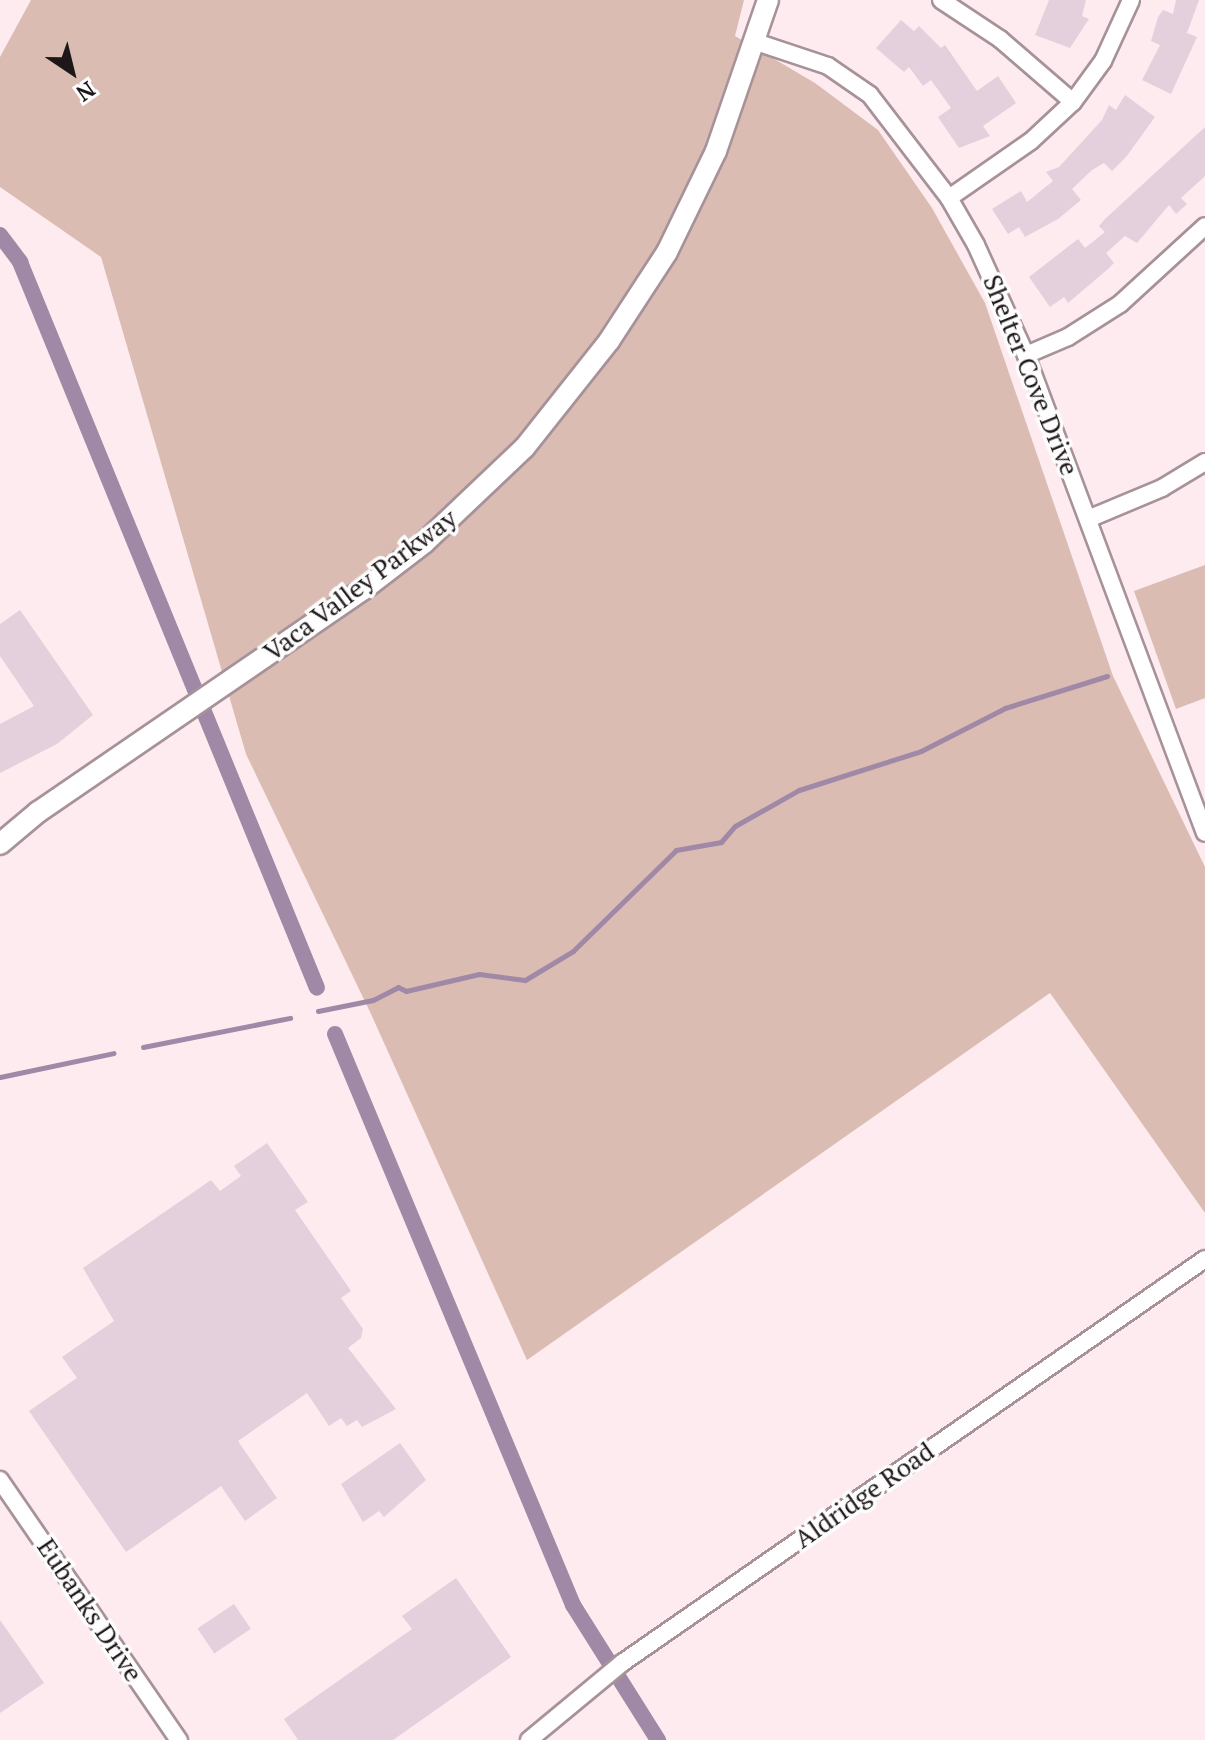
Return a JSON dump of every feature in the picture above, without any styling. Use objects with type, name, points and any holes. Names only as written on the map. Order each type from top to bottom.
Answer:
[{"type":"street","name":"Vaca Valley Parkway","points":[[0,844],[38,812],[424,543],[488,485],[571,393],[667,252],[716,151],[768,0]]},
{"type":"street","points":[[941,0],[1000,39],[1073,102]]},
{"type":"street","points":[[949,198],[1031,141],[1073,102],[1103,61],[1131,0]]},
{"type":"street","name":"Shelter Cove Drive","points":[[756,42],[828,66],[870,95],[949,198],[976,245],[1026,355],[1199,797],[1205,833]]},
{"type":"street","points":[[1026,355],[1068,337],[1120,304],[1205,226]]},
{"type":"street","points":[[1088,519],[1162,488],[1205,462]]},
{"type":"street","name":"Vaca Valley Parkway","points":[[0,828],[38,812]]},
{"type":"street","name":"Aldridge Road","points":[[529,1740],[602,1677],[1205,1259]]},
{"type":"street","name":"Eubanks Drive","points":[[0,1480],[179,1740]]},
{"type":"shaded area","points":[[31,0],[744,0],[735,36],[815,83],[878,130],[932,208],[985,303],[1113,676],[1205,867],[1205,1213],[1050,993],[527,1360],[371,1014],[246,754],[101,257],[0,187],[0,57]]},
{"type":"shaded area","points":[[1205,565],[1205,698],[1176,709],[1134,591]]},
{"type":"building","points":[[1049,0],[1086,0],[1082,16],[1089,19],[1070,48],[1035,35]]},
{"type":"building","points":[[1176,0],[1199,0],[1187,33],[1197,37],[1171,94],[1142,80],[1160,45],[1151,41],[1158,17],[1163,10],[1173,14]]},
{"type":"building","points":[[901,20],[914,31],[919,26],[941,48],[945,45],[977,91],[998,76],[1016,103],[983,126],[990,136],[959,148],[938,117],[951,108],[931,80],[923,86],[909,67],[904,72],[876,48]]},
{"type":"building","points":[[1125,95],[1155,117],[1126,157],[1112,171],[1104,163],[1092,170],[1072,189],[1081,200],[1058,219],[1025,237],[1019,227],[1008,234],[992,209],[1021,191],[1027,202],[1053,181],[1046,172],[1059,167],[1102,120],[1109,105],[1116,110]]},
{"type":"building","points":[[1205,127],[1205,176],[1181,198],[1187,204],[1176,214],[1169,205],[1137,243],[1125,236],[1106,253],[1114,263],[1108,269],[1068,303],[1064,297],[1050,307],[1029,277],[1078,239],[1085,248],[1105,232],[1099,226],[1105,219]]},
{"type":"building","points":[[20,610],[93,715],[57,744],[0,773],[0,724],[34,706],[0,656],[0,624]]},
{"type":"building","points":[[267,1143],[308,1202],[295,1210],[351,1291],[341,1298],[363,1329],[361,1338],[348,1348],[396,1409],[362,1427],[357,1420],[347,1426],[341,1418],[329,1426],[307,1393],[238,1441],[277,1498],[245,1521],[221,1486],[126,1552],[29,1411],[77,1378],[62,1357],[114,1321],[83,1268],[211,1180],[220,1191],[241,1176],[234,1166]]},
{"type":"building","points":[[400,1443],[426,1480],[384,1517],[379,1511],[363,1522],[341,1484]]},
{"type":"building","points":[[456,1578],[511,1657],[393,1740],[298,1740],[284,1719],[412,1629],[402,1616]]},
{"type":"building","points":[[234,1604],[251,1629],[214,1653],[198,1629]]},
{"type":"building","points":[[0,1620],[44,1683],[0,1713]]},
{"type":"waterway","points":[[0,235],[20,262],[317,988]]},
{"type":"waterway","points":[[318,1011],[373,1000],[398,987],[406,991],[479,974],[525,980],[573,951],[676,850],[721,842],[735,826],[799,790],[921,751],[1005,708],[1107,676]]},
{"type":"waterway","points":[[143,1047],[290,1018]]},
{"type":"waterway","points":[[335,1034],[573,1605],[658,1740]]},
{"type":"waterway","points":[[0,1077],[114,1053]]}]
